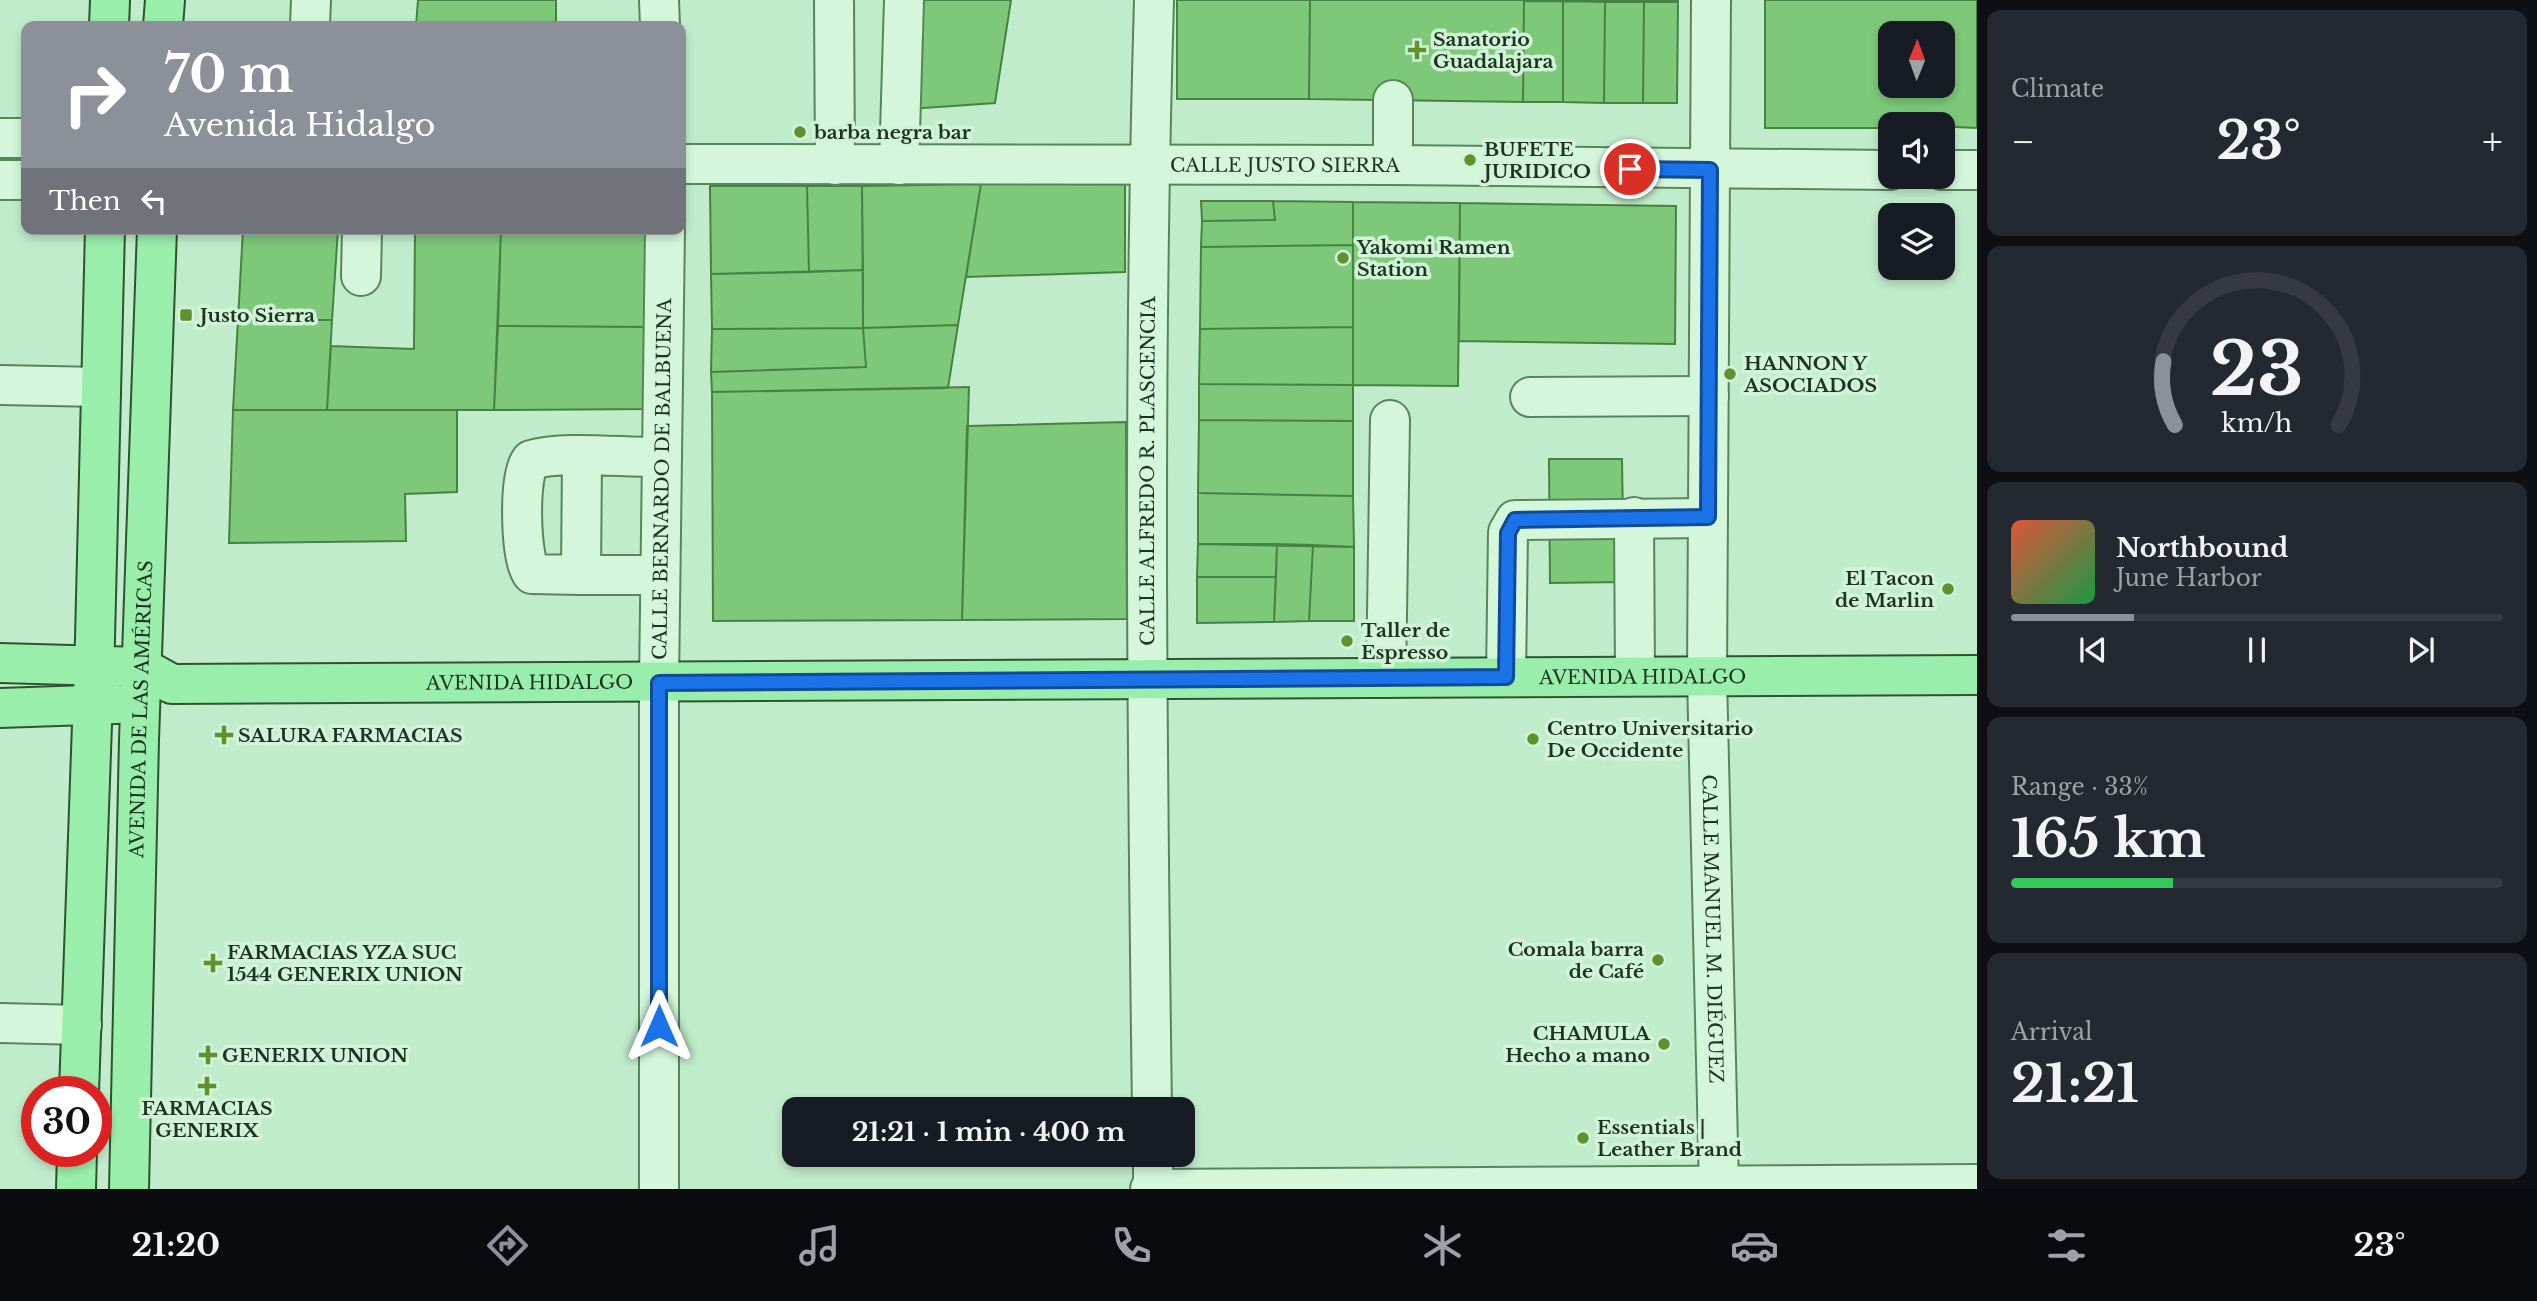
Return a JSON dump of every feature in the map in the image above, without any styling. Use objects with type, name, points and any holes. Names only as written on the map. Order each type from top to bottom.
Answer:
[{"type":"main road","points":[[109,21],[110,0]]},
{"type":"main road","points":[[163,21],[164,0]]},
{"type":"main road","points":[[80,1076],[105,235]]},
{"type":"main road","name":"AVENIDA DE LAS AMÉRICAS","points":[[129,1189],[151,684],[157,235]]},
{"type":"main road","name":"AVENIDA HIDALGO","points":[[0,663],[94,664],[151,684]]},
{"type":"main road","name":"AVENIDA HIDALGO","points":[[0,708],[91,704],[151,684],[1977,675]]},
{"type":"main road","points":[[76,1189],[77,1167]]},
{"type":"street","points":[[310,21],[311,0]]},
{"type":"street","points":[[659,0],[660,21]]},
{"type":"street","points":[[834,0],[835,164]]},
{"type":"street","points":[[900,165],[904,0]]},
{"type":"street","name":"CALLE ALFREDO R. PLASCENCIA","points":[[1152,1097],[1146,680],[1149,167],[1154,0]]},
{"type":"street","name":"CALLE MANUEL M. DIÉGUEZ","points":[[1711,0],[1707,676],[1719,1187]]},
{"type":"street","points":[[1393,100],[1393,165]]},
{"type":"street","points":[[0,138],[21,138]]},
{"type":"street","name":"CALLE JUSTO SIERRA","points":[[686,164],[1149,167],[1393,165],[1878,170]]},
{"type":"street","points":[[1955,170],[1977,170]]},
{"type":"street","points":[[0,180],[21,180]]},
{"type":"street","points":[[360,276],[362,235]]},
{"type":"street","name":"CALLE BERNARDO DE BALBUENA","points":[[659,1189],[659,683],[665,235]]},
{"type":"street","points":[[0,385],[101,387]]},
{"type":"street","points":[[1530,397],[1709,396]]},
{"type":"street","points":[[1386,678],[1390,420]]},
{"type":"street","points":[[660,575],[540,575],[527,568],[523,473],[531,460],[538,457],[662,457]]},
{"type":"street","points":[[581,575],[582,457]]},
{"type":"street","points":[[1634,517],[1635,676]]},
{"type":"street","points":[[1506,677],[1510,525],[1523,518],[1708,517]]},
{"type":"street","points":[[0,1023],[82,1025]]},
{"type":"street","points":[[1153,1167],[1152,1189],[1977,1184]]},
{"type":"building","points":[[418,0],[556,0],[556,21],[416,21]]},
{"type":"building","points":[[911,0],[1011,0],[995,103],[910,109]]},
{"type":"building","points":[[1177,0],[1310,0],[1309,99],[1177,99]]},
{"type":"building","name":"Sanatorio Guadalajara","points":[[1310,0],[1524,0],[1523,102],[1309,99]]},
{"type":"building","points":[[1678,0],[1678,2],[1524,1]]},
{"type":"building","points":[[1765,0],[1977,0],[1977,128],[1955,127],[1955,112],[1878,112],[1878,128],[1765,128]]},
{"type":"building","points":[[1524,1],[1563,1],[1563,102],[1523,102]]},
{"type":"building","points":[[1563,1],[1605,2],[1604,103],[1563,102]]},
{"type":"building","points":[[1605,2],[1644,2],[1643,103],[1604,103]]},
{"type":"building","points":[[1644,2],[1678,2],[1677,103],[1643,103]]},
{"type":"building","points":[[981,184],[1125,184],[1125,272],[966,277]]},
{"type":"building","points":[[981,184],[958,325],[863,328],[862,186]]},
{"type":"building","points":[[710,186],[807,186],[809,272],[711,274]]},
{"type":"building","points":[[807,186],[862,186],[863,270],[809,272]]},
{"type":"building","points":[[1201,201],[1273,201],[1275,220],[1202,221]]},
{"type":"building","points":[[1273,201],[1353,202],[1353,245],[1201,247],[1202,221],[1275,220]]},
{"type":"building","points":[[1353,202],[1460,203],[1458,386],[1353,385]]},
{"type":"building","points":[[1460,203],[1676,206],[1675,344],[1459,341]]},
{"type":"building","points":[[243,235],[338,235],[332,320],[238,320]]},
{"type":"building","points":[[415,235],[501,235],[494,410],[327,410],[331,346],[414,349]]},
{"type":"building","points":[[501,235],[649,235],[649,327],[498,326]]},
{"type":"building","points":[[1353,245],[1353,327],[1200,329],[1201,247]]},
{"type":"building","points":[[863,270],[863,328],[712,329],[711,274]]},
{"type":"building","points":[[238,320],[332,320],[327,410],[233,410]]},
{"type":"building","points":[[958,325],[948,388],[712,392],[711,372],[866,367],[863,328]]},
{"type":"building","points":[[498,326],[649,327],[647,409],[494,410]]},
{"type":"building","points":[[1353,327],[1353,385],[1199,384],[1200,329]]},
{"type":"building","points":[[863,328],[866,367],[711,372],[712,329]]},
{"type":"building","points":[[1199,384],[1353,385],[1353,421],[1199,420]]},
{"type":"building","points":[[969,387],[962,620],[713,621],[712,392]]},
{"type":"building","points":[[233,410],[457,410],[457,492],[405,494],[406,541],[229,543]]},
{"type":"building","points":[[1199,420],[1353,421],[1353,496],[1198,493]]},
{"type":"building","points":[[1126,422],[1127,619],[962,620],[967,426]]},
{"type":"building","points":[[1549,459],[1622,459],[1624,582],[1550,583]]},
{"type":"building","points":[[1198,493],[1353,496],[1354,547],[1198,544]]},
{"type":"building","points":[[1198,544],[1277,544],[1276,577],[1197,577]]},
{"type":"building","points":[[1277,544],[1313,545],[1309,621],[1274,622]]},
{"type":"building","points":[[1313,545],[1354,547],[1354,621],[1309,621]]},
{"type":"building","points":[[1197,577],[1276,577],[1274,622],[1197,623]]},
{"type":"place","name":"Sanatorio Guadalajara","points":[[1417,50]]},
{"type":"place","name":"barba negra bar","points":[[800,132]]},
{"type":"place","name":"BUFETE JURIDICO","points":[[1470,160]]},
{"type":"place","name":"Yakomi Ramen Station","points":[[1343,258]]},
{"type":"place","name":"Justo Sierra","points":[[186,315]]},
{"type":"place","name":"HANNON Y ASOCIADOS","points":[[1730,374]]},
{"type":"place","name":"El Tacon de Marlin","points":[[1948,589]]},
{"type":"place","name":"Taller de Espresso","points":[[1347,641]]},
{"type":"place","name":"SALURA FARMACIAS","points":[[224,735]]},
{"type":"place","name":"Centro Universitario De Occidente","points":[[1533,739]]},
{"type":"place","name":"Comala barra de Café","points":[[1658,960]]},
{"type":"place","name":"FARMACIAS YZA SUC 1544 GENERIX UNION","points":[[213,963]]},
{"type":"place","name":"CHAMULA Hecho a mano","points":[[1664,1044]]},
{"type":"place","name":"GENERIX UNION","points":[[208,1055]]},
{"type":"place","name":"FARMACIAS GENERIX","points":[[207,1086]]},
{"type":"place","name":"Essentials | Leather Brand","points":[[1583,1138]]},
{"type":"route","points":[[659,1026],[659,683],[1506,677],[1508,533],[1515,520],[1708,517],[1710,170],[1630,169]]}]
